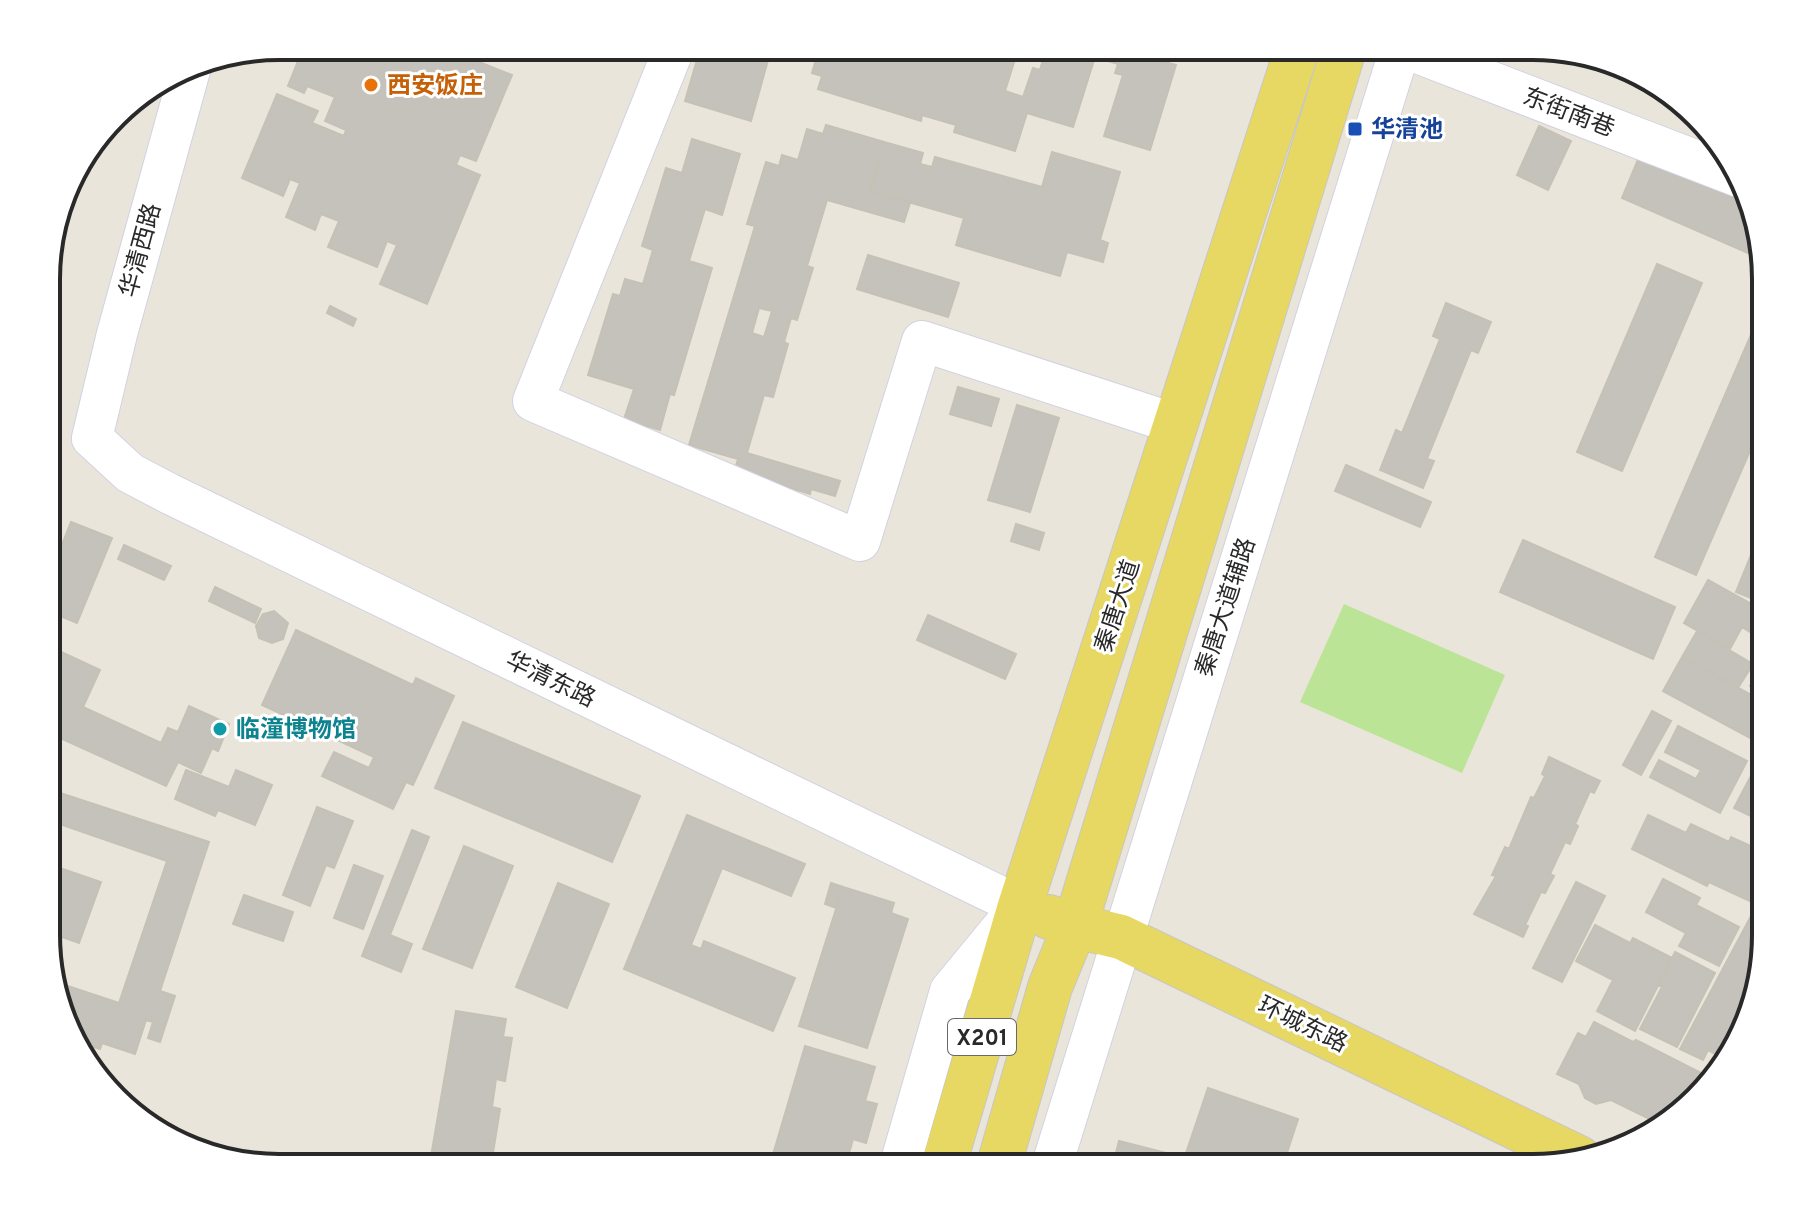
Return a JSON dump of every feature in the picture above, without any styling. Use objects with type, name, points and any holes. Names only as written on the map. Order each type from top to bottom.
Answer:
[{"type":"main road","name":"秦唐大道","points":[[947,1154],[1020,906],[1293,60]]},
{"type":"main road","points":[[1075,926],[1341,60]]},
{"type":"main road","name":"环城东路","points":[[1020,906],[1075,926],[1121,937],[1565,1151]]},
{"type":"main road","name":"X201","points":[[1002,1154],[1050,987],[1075,926]]},
{"type":"street","points":[[669,60],[533,401],[860,541],[922,341],[1176,424]]},
{"type":"street","name":"秦唐大道辅路","points":[[1055,1154],[1396,60]]},
{"type":"street","name":"东街南巷","points":[[1436,60],[1724,171]]},
{"type":"street","name":"华清西路","points":[[92,438],[117,334],[187,81]]},
{"type":"street","name":"华清东路","points":[[92,438],[130,473],[170,494],[1020,906]]},
{"type":"street","points":[[903,1154],[950,991],[1020,906]]},
{"type":"green space","points":[[1344,604],[1505,675],[1462,773],[1300,702]]},
{"type":"building","points":[[298,60],[480,60],[512,75],[476,161],[460,155],[456,165],[480,175],[427,304],[380,284],[397,245],[387,241],[377,267],[328,247],[339,221],[321,214],[315,230],[286,217],[300,183],[290,179],[283,196],[242,178],[277,94],[318,111],[312,123],[344,136],[346,130],[325,121],[335,97],[307,86],[304,93],[288,86]]},
{"type":"building","points":[[697,60],[768,60],[751,121],[685,101]]},
{"type":"building","points":[[816,60],[1015,60],[1005,91],[1023,97],[1033,68],[1040,70],[1043,60],[1094,60],[1073,127],[1027,113],[1015,151],[954,132],[956,125],[922,115],[921,121],[818,89],[822,76],[812,73]]},
{"type":"building","points":[[1105,60],[1157,60],[1176,65],[1150,150],[1104,136],[1123,75],[1115,73],[1118,64]]},
{"type":"building","points":[[826,125],[884,142],[870,191],[910,203],[904,222],[827,200],[807,266],[813,268],[797,320],[791,318],[784,342],[788,344],[773,397],[764,395],[747,453],[840,481],[835,496],[811,489],[810,494],[751,476],[752,471],[736,466],[738,459],[689,445],[755,226],[747,224],[766,162],[779,166],[782,155],[798,160],[807,129],[823,134]],"holes":[[[759,308],[772,311],[764,337],[752,333]]]},
{"type":"building","points":[[1539,126],[1571,141],[1548,190],[1517,175]]},
{"type":"building","points":[[692,139],[740,154],[722,215],[705,209],[689,261],[712,268],[674,395],[670,394],[660,430],[624,419],[634,389],[588,375],[613,294],[620,296],[625,279],[643,284],[653,250],[642,246],[666,168],[682,173]]},
{"type":"building","points":[[884,142],[923,153],[920,164],[932,167],[935,157],[1042,187],[1052,152],[1120,172],[1100,240],[1108,243],[1103,262],[1067,252],[1060,276],[956,245],[964,218],[870,191]]},
{"type":"building","points":[[1639,157],[1736,198],[1745,222],[1751,254],[1622,198]]},
{"type":"building","points":[[868,255],[959,283],[948,317],[857,289]]},
{"type":"building","points":[[1657,264],[1702,283],[1622,471],[1577,452]]},
{"type":"building","points":[[1446,303],[1491,322],[1478,353],[1471,350],[1427,459],[1434,461],[1423,488],[1380,470],[1396,430],[1402,433],[1440,339],[1433,336]]},
{"type":"building","points":[[330,306],[356,319],[353,326],[327,313]]},
{"type":"building","points":[[1752,332],[1752,446],[1696,575],[1655,557]]},
{"type":"building","points":[[958,387],[999,399],[991,426],[950,414]]},
{"type":"building","points":[[1017,405],[1059,418],[1030,512],[988,500]]},
{"type":"building","points":[[1346,465],[1431,502],[1420,527],[1335,491]]},
{"type":"building","points":[[71,522],[112,538],[77,623],[60,616],[60,550]]},
{"type":"building","points":[[1016,524],[1044,533],[1039,550],[1011,541]]},
{"type":"building","points":[[1523,540],[1675,607],[1653,659],[1500,592]]},
{"type":"building","points":[[124,545],[171,566],[164,580],[118,559]]},
{"type":"building","points":[[1752,553],[1752,598],[1736,592]]},
{"type":"building","points":[[1708,580],[1752,604],[1752,633],[1742,627],[1730,649],[1684,623]]},
{"type":"building","points":[[215,587],[261,609],[255,623],[209,601]]},
{"type":"building","points":[[274,611],[288,623],[283,639],[272,643],[259,638],[256,626],[263,614]]},
{"type":"building","points":[[928,615],[1016,654],[1005,679],[917,640]]},
{"type":"building","points":[[296,630],[413,685],[416,678],[454,696],[413,785],[406,782],[393,809],[322,776],[334,752],[369,768],[374,757],[262,705]]},
{"type":"building","points":[[1697,631],[1752,666],[1738,688],[1682,657]]},
{"type":"building","points":[[60,651],[100,670],[83,707],[161,743],[168,728],[178,732],[189,706],[229,724],[218,751],[212,748],[201,773],[178,762],[166,786],[60,738]]},
{"type":"building","points":[[1682,657],[1752,695],[1752,739],[1663,691]]},
{"type":"building","points":[[1652,711],[1671,721],[1641,775],[1623,765]]},
{"type":"building","points":[[463,722],[640,796],[612,862],[435,788]]},
{"type":"building","points":[[1678,726],[1747,761],[1720,813],[1650,777],[1659,760],[1696,779],[1701,770],[1665,752]]},
{"type":"building","points":[[1549,757],[1600,781],[1594,793],[1590,791],[1570,844],[1565,842],[1550,874],[1554,876],[1545,893],[1541,892],[1525,925],[1528,926],[1523,937],[1474,914],[1496,876],[1492,875],[1505,847],[1509,849],[1531,797],[1534,798],[1545,776],[1542,774]]},
{"type":"building","points":[[186,770],[229,787],[236,770],[272,785],[255,825],[218,810],[215,816],[175,799]]},
{"type":"building","points":[[1752,774],[1752,817],[1734,808]]},
{"type":"building","points":[[60,793],[209,842],[160,991],[175,996],[160,1042],[148,1038],[153,1022],[146,1020],[135,1054],[102,1043],[100,1049],[89,1045],[66,985],[119,1003],[167,861],[60,824]]},
{"type":"building","points":[[317,807],[353,821],[334,868],[326,865],[310,906],[283,895]]},
{"type":"building","points":[[687,815],[805,864],[791,896],[722,868],[691,945],[701,949],[704,941],[795,978],[773,1031],[624,969]]},
{"type":"building","points":[[1648,815],[1686,833],[1691,824],[1729,842],[1731,837],[1752,847],[1752,902],[1709,882],[1707,886],[1632,849]]},
{"type":"building","points":[[412,830],[429,837],[390,935],[412,944],[401,972],[362,956]]},
{"type":"building","points":[[464,846],[513,866],[472,968],[423,949]]},
{"type":"building","points":[[354,865],[383,876],[363,929],[334,918]]},
{"type":"building","points":[[60,868],[101,882],[79,943],[60,936]]},
{"type":"building","points":[[1663,879],[1700,898],[1696,905],[1739,927],[1719,966],[1679,946],[1686,933],[1646,912]]},
{"type":"building","points":[[1576,882],[1605,896],[1562,982],[1533,968]]},
{"type":"building","points":[[558,883],[609,904],[567,1008],[516,987]]},
{"type":"building","points":[[831,883],[843,887],[836,908],[825,904]]},
{"type":"building","points":[[843,887],[894,903],[891,913],[908,919],[867,1048],[799,1026]]},
{"type":"building","points":[[244,895],[293,912],[283,941],[233,924]]},
{"type":"building","points":[[1752,914],[1748,978],[1729,1032],[1716,1055],[1708,1050],[1703,1060],[1680,1049]]},
{"type":"building","points":[[1595,925],[1630,943],[1633,938],[1672,958],[1635,1031],[1597,1011],[1613,980],[1576,961]]},
{"type":"building","points":[[1675,952],[1715,973],[1677,1047],[1640,1029],[1662,987],[1658,985]]},
{"type":"building","points":[[456,1011],[506,1019],[503,1037],[512,1038],[505,1081],[496,1079],[492,1107],[500,1109],[493,1153],[431,1154]]},
{"type":"building","points":[[1594,1022],[1702,1074],[1677,1100],[1651,1120],[1611,1100],[1596,1104],[1585,1098],[1579,1084],[1557,1074],[1578,1033],[1586,1037]]},
{"type":"building","points":[[805,1046],[875,1067],[865,1101],[877,1104],[866,1143],[853,1139],[849,1154],[773,1154]]},
{"type":"building","points":[[1208,1088],[1298,1119],[1287,1154],[1186,1154]]},
{"type":"building","points":[[1119,1141],[1170,1154],[1116,1154]]},
{"type":"place","name":"西安饭庄","points":[[371,85]]},
{"type":"place","name":"华清池","points":[[1355,129]]},
{"type":"place","name":"临潼博物馆","points":[[220,729]]}]
